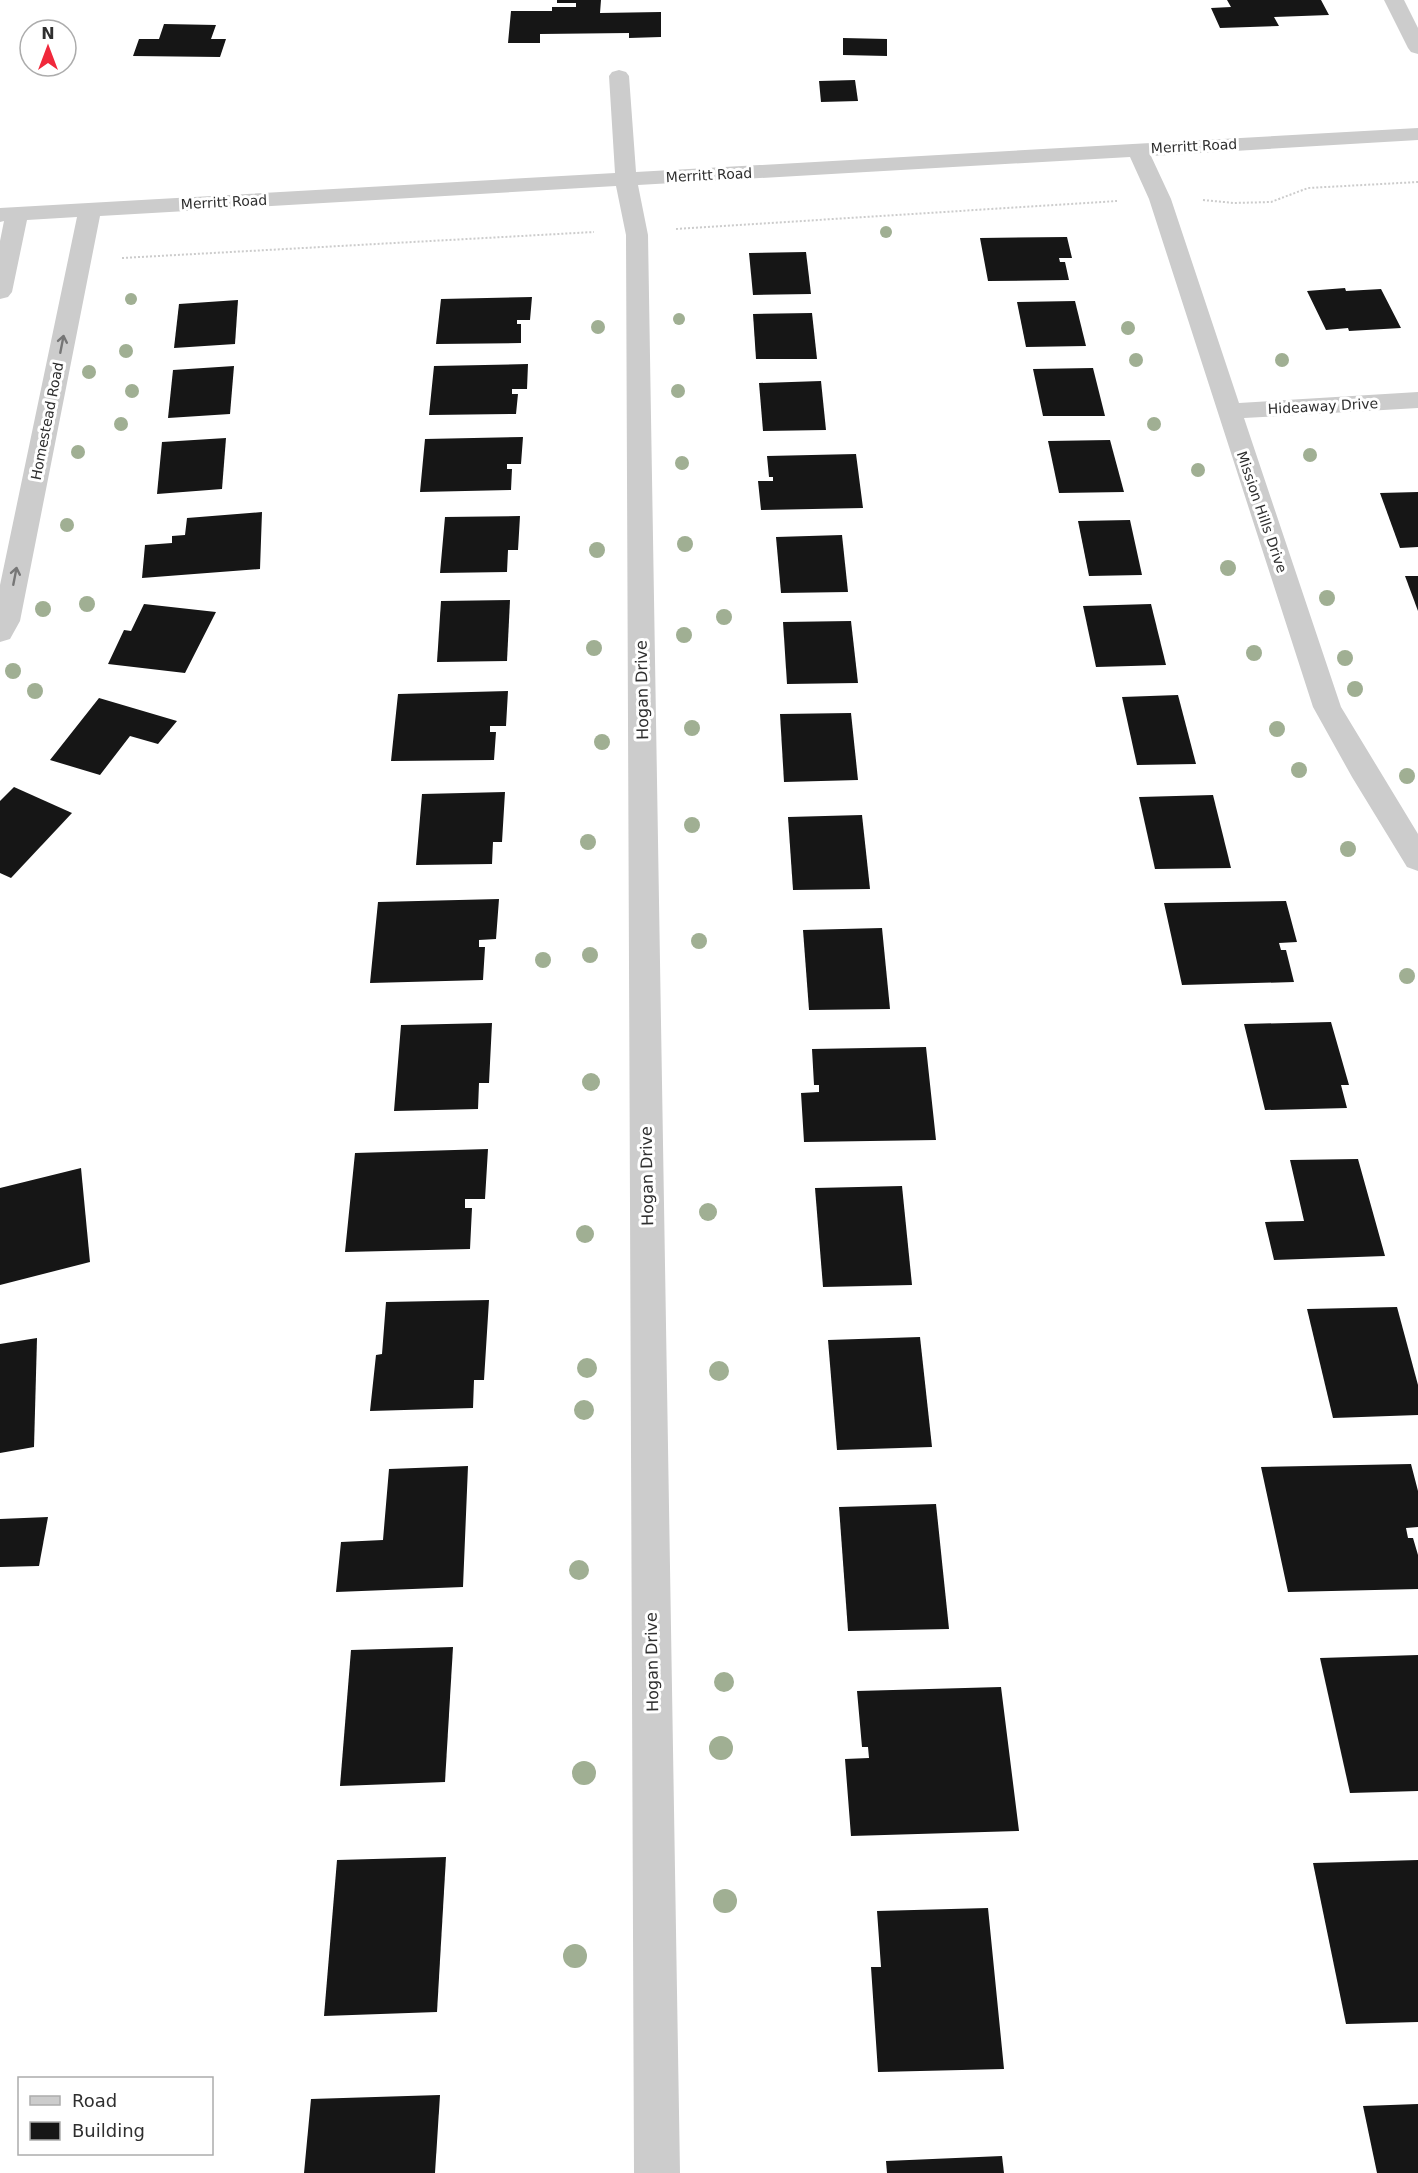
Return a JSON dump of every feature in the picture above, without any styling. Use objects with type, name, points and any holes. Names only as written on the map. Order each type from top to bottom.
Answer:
[{"type":"street","points":[[1394,0],[1418,48]]},
{"type":"street","name":"Hogan Drive","points":[[619,76],[626,180],[637,235],[657,2173]]},
{"type":"street","name":"Merritt Road","points":[[8,215],[1418,134]]},
{"type":"street","name":"Mission Hills Drive","points":[[1138,150],[1160,199],[1327,707],[1418,859]]},
{"type":"street","name":"Homestead Road","points":[[0,632],[6,621],[90,209]]},
{"type":"street","points":[[0,292],[8,215]]},
{"type":"street","name":"Hideaway Drive","points":[[1228,411],[1418,400]]},
{"type":"path","points":[[1199,199],[1234,203],[1271,202],[1308,188],[1418,182]]},
{"type":"path","points":[[668,230],[689,226],[1122,201]]},
{"type":"path","points":[[116,258],[598,232]]},
{"type":"building","points":[[557,0],[601,0],[600,13],[661,12],[661,37],[629,38],[629,33],[540,34],[540,43],[508,43],[511,11],[552,11],[552,7],[576,7],[576,3],[557,3]]},
{"type":"building","points":[[1227,0],[1321,0],[1329,15],[1274,17],[1279,26],[1220,28],[1211,8],[1231,7]]},
{"type":"building","points":[[164,24],[216,25],[211,39],[226,39],[220,57],[133,56],[139,39],[159,39]]},
{"type":"building","points":[[843,38],[887,39],[887,56],[843,55]]},
{"type":"building","points":[[855,80],[858,101],[821,102],[819,81]]},
{"type":"building","points":[[1067,237],[1072,258],[1059,258],[1060,262],[1065,262],[1069,280],[988,281],[980,238]]},
{"type":"building","points":[[806,252],[811,294],[753,295],[749,253]]},
{"type":"building","points":[[1345,288],[1346,291],[1381,289],[1401,328],[1326,330],[1307,291]]},
{"type":"building","points":[[532,297],[530,320],[517,320],[517,324],[521,324],[521,343],[436,344],[441,299]]},
{"type":"building","points":[[238,300],[235,344],[174,348],[179,304]]},
{"type":"building","points":[[1075,301],[1086,346],[1026,347],[1017,302]]},
{"type":"building","points":[[812,313],[817,359],[756,359],[753,314]]},
{"type":"building","points":[[528,364],[527,389],[512,389],[512,394],[518,394],[516,414],[429,415],[434,366]]},
{"type":"building","points":[[234,366],[230,414],[168,418],[173,370]]},
{"type":"building","points":[[1093,368],[1105,416],[1043,416],[1033,369]]},
{"type":"building","points":[[821,381],[826,430],[763,431],[759,383]]},
{"type":"building","points":[[523,437],[521,464],[507,464],[507,469],[512,469],[511,490],[420,492],[425,439]]},
{"type":"building","points":[[226,438],[222,489],[157,494],[162,442]]},
{"type":"building","points":[[1110,440],[1124,492],[1059,493],[1048,441]]},
{"type":"building","points":[[856,454],[863,508],[761,510],[758,481],[773,481],[773,477],[769,477],[767,456]]},
{"type":"building","points":[[1418,492],[1418,547],[1400,548],[1380,493]]},
{"type":"building","points":[[262,512],[260,569],[142,578],[145,545],[172,543],[172,536],[185,535],[187,518]]},
{"type":"building","points":[[520,516],[518,550],[508,550],[507,572],[440,573],[445,517]]},
{"type":"building","points":[[1130,520],[1142,575],[1089,576],[1078,521]]},
{"type":"building","points":[[842,535],[848,592],[781,593],[776,537]]},
{"type":"building","points":[[1405,576],[1418,576],[1418,611]]},
{"type":"building","points":[[510,600],[507,661],[437,662],[441,601]]},
{"type":"building","points":[[144,604],[216,612],[185,673],[108,664],[124,630],[131,631]]},
{"type":"building","points":[[1151,604],[1166,665],[1096,667],[1083,606]]},
{"type":"building","points":[[851,621],[858,683],[787,684],[783,622]]},
{"type":"building","points":[[508,691],[506,726],[490,726],[490,732],[496,732],[494,760],[391,761],[398,694]]},
{"type":"building","points":[[1178,695],[1196,764],[1137,765],[1122,697]]},
{"type":"building","points":[[99,698],[177,721],[158,744],[130,736],[100,775],[50,760]]},
{"type":"building","points":[[851,713],[858,780],[784,782],[780,714]]},
{"type":"building","points":[[14,787],[72,813],[11,878],[0,873],[0,801]]},
{"type":"building","points":[[505,792],[502,842],[493,842],[492,864],[416,865],[422,794]]},
{"type":"building","points":[[1213,795],[1231,868],[1155,869],[1139,797]]},
{"type":"building","points":[[862,815],[870,889],[793,890],[788,817]]},
{"type":"building","points":[[499,899],[496,939],[479,940],[479,947],[485,947],[483,980],[370,983],[378,902]]},
{"type":"building","points":[[1286,901],[1297,942],[1279,943],[1281,950],[1286,950],[1294,982],[1182,985],[1164,903]]},
{"type":"building","points":[[882,928],[890,1009],[809,1010],[803,930]]},
{"type":"building","points":[[1331,1022],[1349,1085],[1341,1085],[1347,1108],[1265,1110],[1244,1024]]},
{"type":"building","points":[[492,1023],[489,1083],[479,1083],[478,1109],[394,1111],[401,1025]]},
{"type":"building","points":[[926,1047],[936,1140],[804,1142],[801,1093],[819,1092],[819,1085],[814,1085],[812,1049]]},
{"type":"building","points":[[488,1149],[485,1199],[465,1199],[465,1208],[472,1208],[470,1249],[345,1252],[355,1153]]},
{"type":"building","points":[[1358,1159],[1385,1256],[1274,1260],[1265,1222],[1304,1221],[1290,1160]]},
{"type":"building","points":[[81,1168],[90,1262],[0,1285],[0,1188]]},
{"type":"building","points":[[902,1186],[912,1285],[823,1287],[815,1188]]},
{"type":"building","points":[[489,1300],[484,1380],[474,1380],[473,1408],[370,1411],[376,1355],[382,1354],[386,1302]]},
{"type":"building","points":[[1397,1307],[1418,1385],[1418,1415],[1333,1418],[1307,1309]]},
{"type":"building","points":[[920,1337],[932,1447],[837,1450],[828,1340]]},
{"type":"building","points":[[37,1338],[34,1447],[0,1453],[0,1344]]},
{"type":"building","points":[[1411,1464],[1418,1491],[1418,1527],[1406,1528],[1408,1538],[1413,1538],[1418,1555],[1418,1589],[1288,1592],[1261,1467]]},
{"type":"building","points":[[468,1466],[463,1587],[336,1592],[341,1542],[383,1540],[389,1469]]},
{"type":"building","points":[[936,1504],[949,1629],[848,1631],[839,1507]]},
{"type":"building","points":[[48,1517],[39,1566],[0,1567],[0,1519]]},
{"type":"building","points":[[453,1647],[445,1782],[340,1786],[351,1650]]},
{"type":"building","points":[[1418,1655],[1418,1791],[1350,1793],[1320,1658]]},
{"type":"building","points":[[1001,1687],[1019,1831],[851,1836],[845,1759],[869,1758],[868,1747],[862,1747],[857,1691]]},
{"type":"building","points":[[446,1857],[437,2012],[324,2016],[337,1860]]},
{"type":"building","points":[[1418,1860],[1418,2022],[1346,2024],[1313,1863]]},
{"type":"building","points":[[988,1908],[1004,2069],[878,2072],[871,1967],[881,1967],[877,1911]]},
{"type":"building","points":[[440,2095],[435,2173],[304,2173],[311,2099]]},
{"type":"building","points":[[1418,2104],[1418,2173],[1377,2173],[1363,2106]]},
{"type":"building","points":[[1002,2156],[1004,2173],[887,2173],[886,2161]]}]
